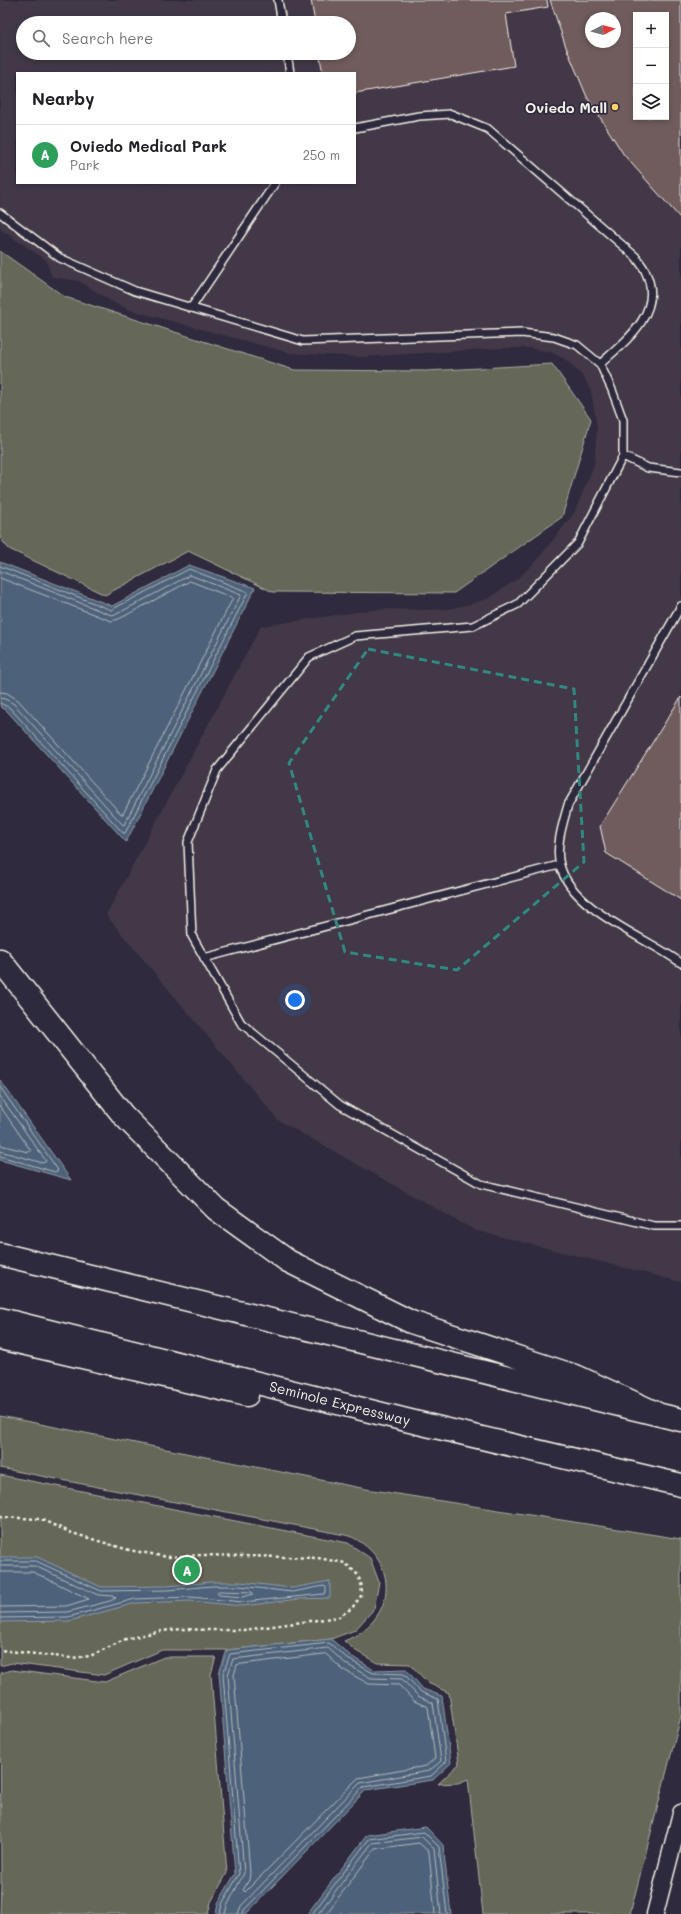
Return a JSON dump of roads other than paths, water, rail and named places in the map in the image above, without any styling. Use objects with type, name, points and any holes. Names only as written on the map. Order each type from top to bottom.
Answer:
[{"type":"highway","points":[[0,960],[123,1115],[216,1209],[288,1261],[411,1322],[572,1385],[670,1417]]},
{"type":"highway","points":[[0,1254],[572,1385]]},
{"type":"highway","name":"Seminole Expressway","points":[[0,1319],[410,1421],[681,1485]]},
{"type":"highway","points":[[0,1338],[253,1396],[410,1421]]},
{"type":"street","points":[[655,1914],[681,1813]]},
{"type":"lane","points":[[278,0],[281,16]]},
{"type":"lane","points":[[288,60],[290,72]]},
{"type":"lane","points":[[356,128],[419,116],[452,114],[488,129],[636,257],[646,273],[650,286],[651,300],[646,316],[629,339],[600,364]]},
{"type":"lane","points":[[191,308],[274,184]]},
{"type":"lane","points":[[0,213],[60,258],[135,291],[303,341],[522,333],[554,337],[577,345],[600,364],[612,390],[623,420],[623,456],[578,543],[518,604],[472,626],[355,636],[309,657],[217,770],[188,842],[192,936],[241,1023],[340,1105],[480,1184],[654,1226],[681,1226]]},
{"type":"lane","points":[[623,456],[648,468],[681,472]]},
{"type":"lane","points":[[681,606],[568,805],[560,837],[559,865],[569,887],[593,909],[681,964]]},
{"type":"lane","points":[[204,958],[559,865]]},
{"type":"water","points":[[0,562],[112,606],[189,565],[255,588],[126,842],[7,711],[0,706]]},
{"type":"water","points":[[0,1080],[71,1180],[0,1160]]},
{"type":"water","points":[[0,1557],[37,1557],[101,1587],[167,1586],[212,1582],[240,1582],[292,1588],[330,1581],[330,1598],[298,1599],[243,1606],[190,1601],[136,1603],[69,1621],[0,1622]]},
{"type":"water","points":[[331,1639],[351,1656],[374,1670],[406,1669],[423,1689],[442,1696],[451,1763],[433,1780],[366,1790],[246,1914],[216,1914],[218,1903],[235,1874],[219,1673],[227,1650]]},
{"type":"water","points":[[426,1827],[443,1845],[451,1914],[307,1914],[367,1835]]},
{"type":"place","name":"Oviedo Mall","points":[[615,107]]},
{"type":"place","name":"Oviedo Medical Park","points":[[187,1570]]}]
